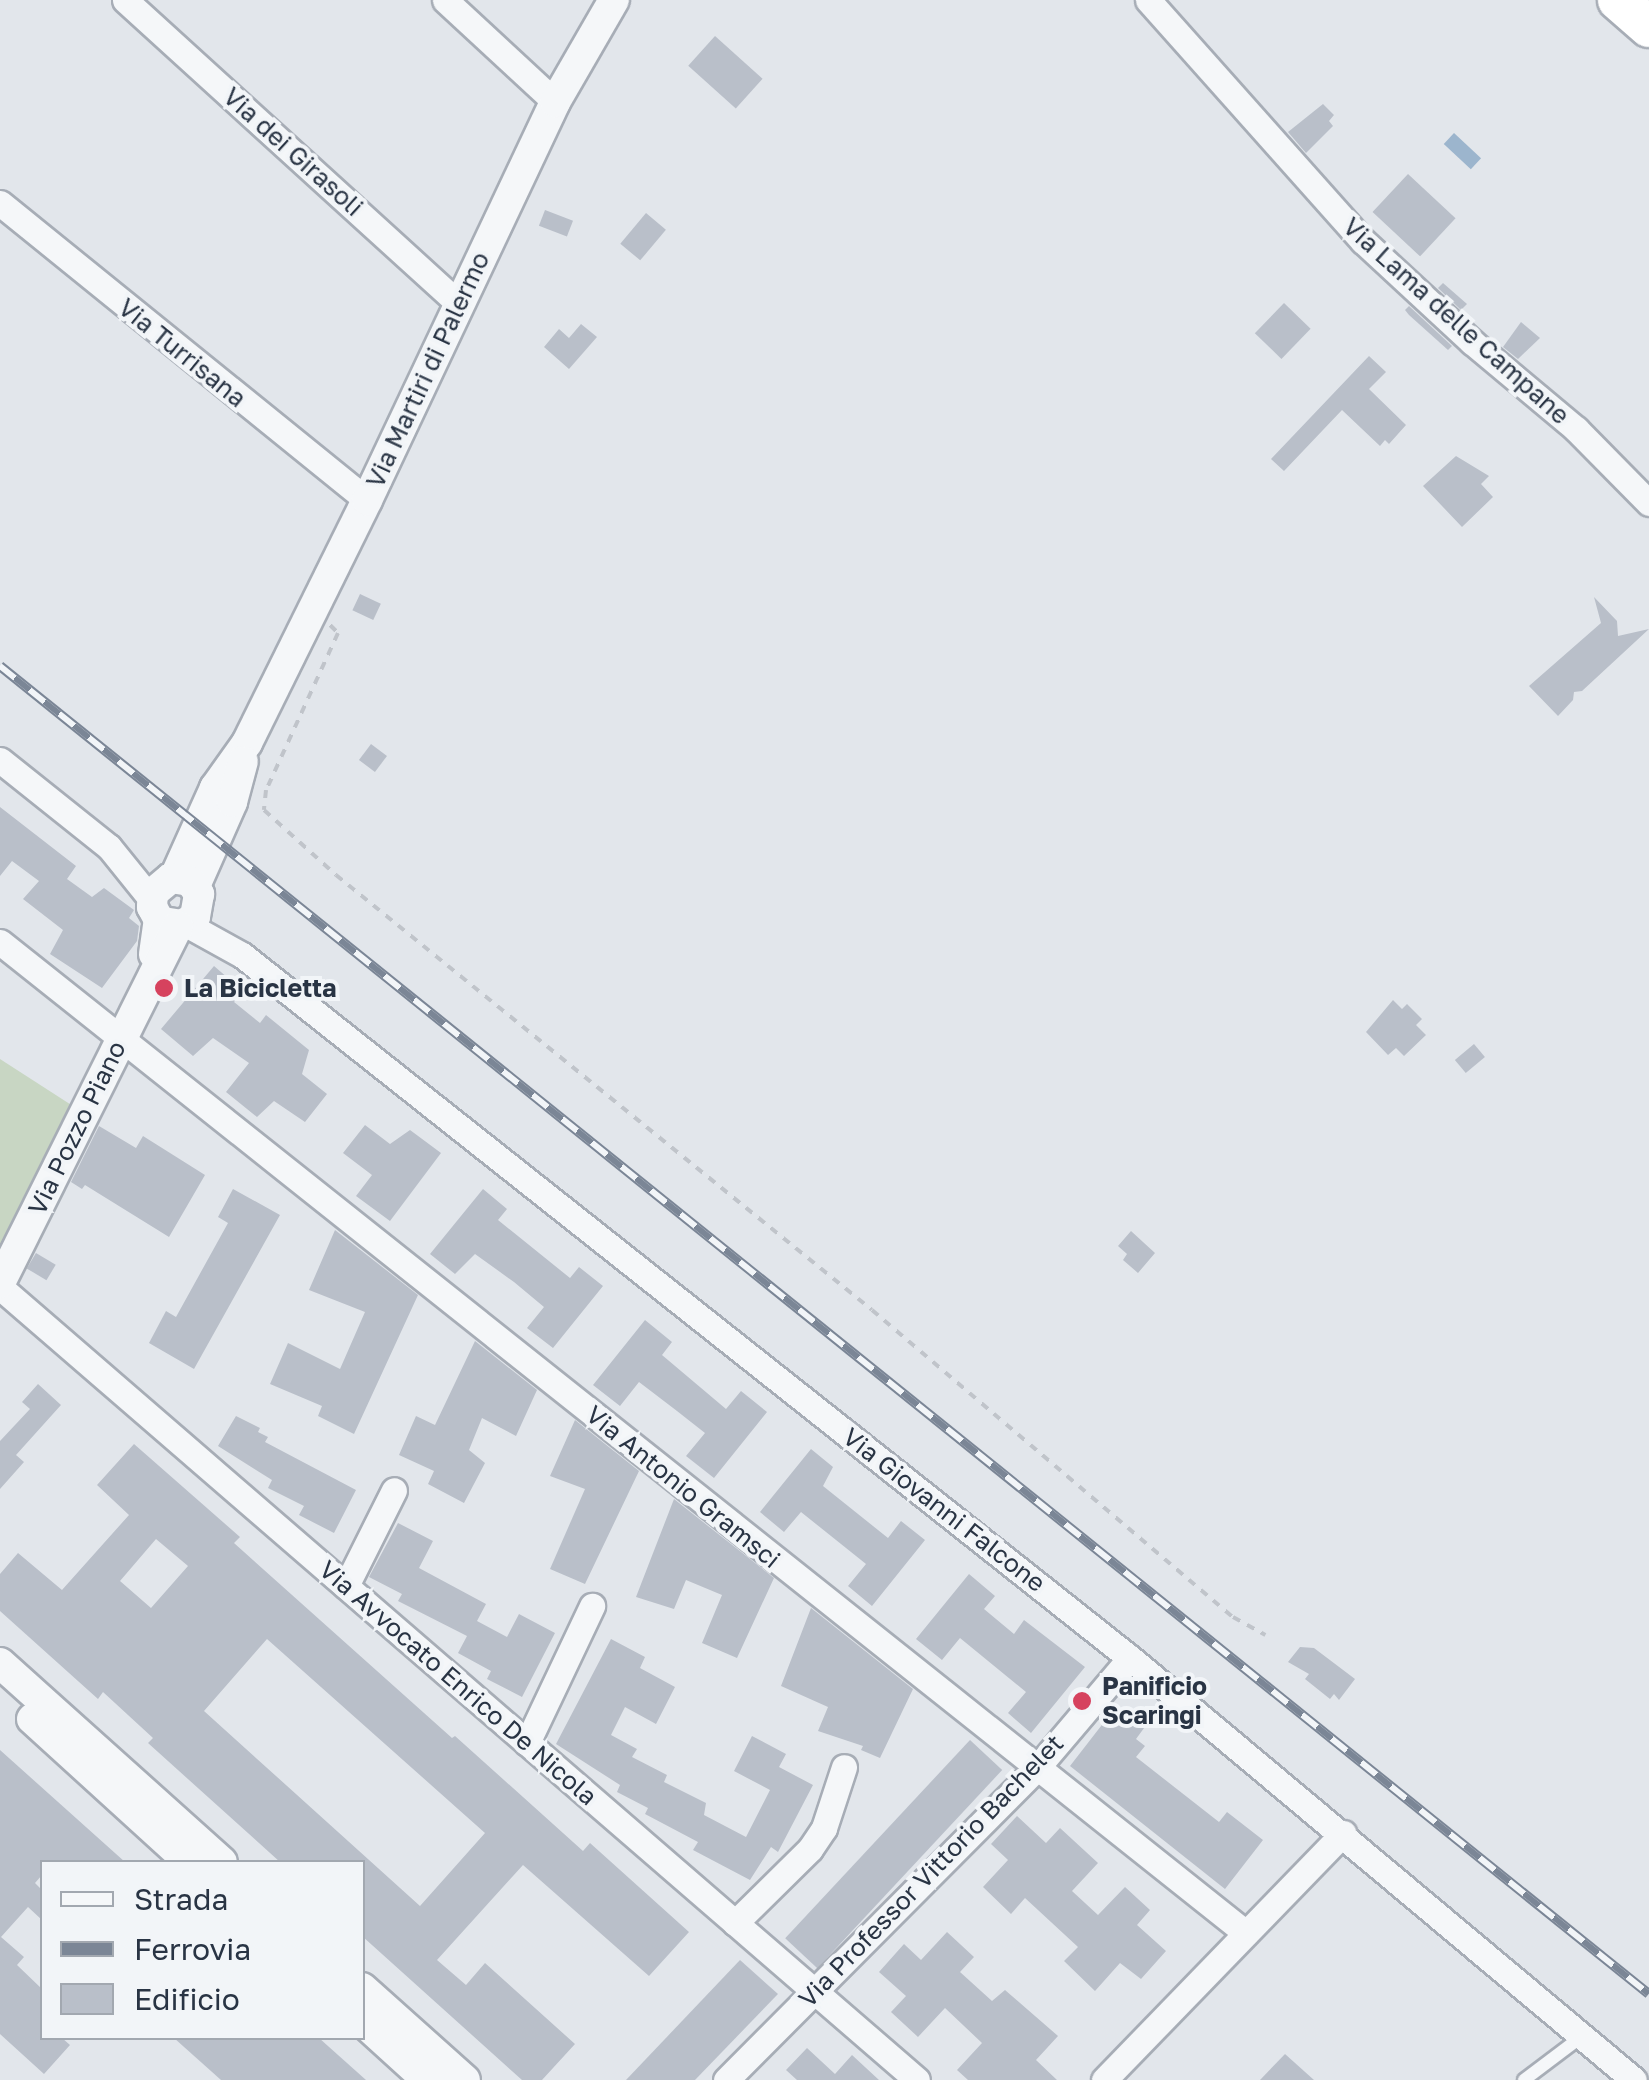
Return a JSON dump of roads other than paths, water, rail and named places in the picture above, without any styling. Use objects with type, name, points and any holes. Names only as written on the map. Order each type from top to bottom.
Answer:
[{"type":"highway","points":[[1618,0],[1649,27]]},
{"type":"street","name":"Via dei Girasoli","points":[[125,0],[460,305]]},
{"type":"street","points":[[445,0],[555,102]]},
{"type":"street","name":"Via Martiri di Palermo","points":[[247,743],[555,102],[614,0]]},
{"type":"street","name":"Via Lama delle Campane","points":[[1148,0],[1363,241],[1472,342],[1576,429],[1649,503]]},
{"type":"street","name":"Via Turrisana","points":[[0,203],[366,500]]},
{"type":"street","name":"Via Pozzo Piano","points":[[0,1285],[120,1041],[176,902],[232,802],[247,743]]},
{"type":"street","points":[[0,760],[176,902]]},
{"type":"street","name":"Via Giovanni Falcone","points":[[176,902],[1130,1658],[1634,2080]]},
{"type":"street","name":"Via Antonio Gramsci","points":[[0,942],[1246,1932]]},
{"type":"street","name":"Via Avvocato Enrico De Nicola","points":[[0,1285],[917,2080]]},
{"type":"street","points":[[346,1586],[394,1490]]},
{"type":"street","points":[[526,1742],[592,1606]]},
{"type":"street","name":"Via Professor Vittorio Bachelet","points":[[726,2080],[1036,1768],[1130,1658]]},
{"type":"street","points":[[0,1663],[220,1860]]},
{"type":"street","points":[[0,1690],[187,1860]]},
{"type":"street","points":[[735,1923],[810,1849],[824,1828],[844,1767]]},
{"type":"street","points":[[1104,2080],[1342,1833]]},
{"type":"street","points":[[365,1991],[465,2080]]},
{"type":"street","points":[[365,2024],[427,2080]]},
{"type":"lane","points":[[1524,2080],[1581,2037]]},
{"type":"water","points":[[1454,133],[1481,158],[1471,169],[1444,144]]},
{"type":"railway","points":[[0,666],[1649,1994]]},
{"type":"place","name":"La Bicicletta","points":[[164,988]]},
{"type":"place","name":"Panificio Scaringi","points":[[1082,1701]]}]
